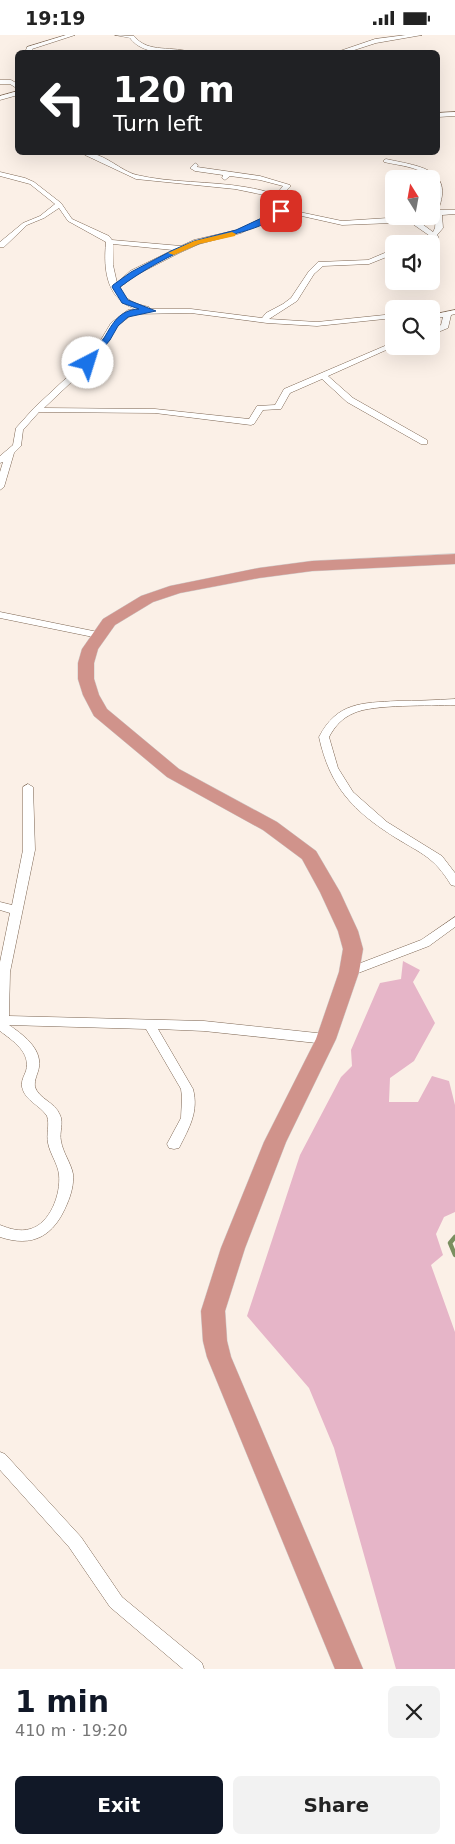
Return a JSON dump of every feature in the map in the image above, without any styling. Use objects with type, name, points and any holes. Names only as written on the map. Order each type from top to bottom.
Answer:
[{"type":"highway","points":[[349,1669],[230,1378],[219,1357],[213,1324],[213,1311],[233,1248],[275,1142],[326,1039],[350,972],[352,949],[348,931],[330,892],[309,855],[270,826],[174,773],[100,712],[91,695],[86,679],[86,663],[90,649],[98,635],[109,622],[147,599],[176,589],[259,573],[312,566],[455,559]]},
{"type":"street","points":[[29,50],[29,48],[72,35]]},
{"type":"street","points":[[118,35],[131,36],[138,45],[146,50]]},
{"type":"street","points":[[134,41],[141,35]]},
{"type":"street","points":[[346,50],[374,41],[418,35]]},
{"type":"street","points":[[0,82],[11,82],[15,87]]},
{"type":"street","points":[[0,98],[15,90]]},
{"type":"street","points":[[440,115],[455,114]]},
{"type":"street","points":[[87,155],[114,165],[134,176],[221,186],[269,194],[281,200]]},
{"type":"street","points":[[386,161],[417,170]]},
{"type":"street","points":[[195,165],[193,167],[195,169],[260,178],[286,185],[288,187],[282,191],[282,211]]},
{"type":"street","points":[[221,186],[227,175],[226,173]]},
{"type":"street","points":[[0,175],[28,181],[59,205],[70,220],[95,231],[110,242],[182,249]]},
{"type":"street","points":[[1,245],[25,224],[42,217],[59,205]]},
{"type":"street","points":[[116,287],[133,273],[197,242],[239,232],[282,211],[342,223],[385,221]]},
{"type":"street","points":[[440,213],[455,212]]},
{"type":"street","points":[[421,225],[433,235]]},
{"type":"street","points":[[110,242],[108,260],[116,287],[125,302],[153,311]]},
{"type":"street","points":[[264,320],[269,313],[289,304],[304,289],[310,275],[321,264],[369,262],[385,255]]},
{"type":"street","points":[[0,460],[10,453],[19,442],[17,434],[19,429],[96,354],[114,325],[125,315],[135,311],[191,311],[317,324],[385,317]]},
{"type":"street","points":[[440,330],[451,313]]},
{"type":"street","points":[[37,410],[155,411],[249,422],[252,421],[260,408],[278,407],[287,391],[385,348]]},
{"type":"street","points":[[324,376],[350,400],[424,442]]},
{"type":"street","points":[[0,487],[10,453]]},
{"type":"street","points":[[0,615],[98,635]]},
{"type":"street","points":[[455,702],[363,706],[350,709],[337,717],[328,727],[324,737],[337,777],[348,792],[372,816],[402,837],[435,854],[442,861],[455,882]]},
{"type":"street","points":[[0,1231],[22,1236],[38,1233],[45,1229],[60,1206],[65,1192],[66,1175],[55,1146],[54,1138],[56,1119],[52,1110],[39,1101],[29,1090],[28,1083],[34,1063],[31,1056],[1,1022],[4,972],[29,850],[31,831],[27,809],[28,787]]},
{"type":"street","points":[[0,906],[16,910]]},
{"type":"street","points":[[350,972],[425,943],[455,921]]},
{"type":"street","points":[[1,1022],[204,1026],[326,1039]]},
{"type":"street","points":[[148,1024],[187,1089],[190,1101],[190,1113],[174,1143]]},
{"type":"street","points":[[0,1459],[75,1542],[116,1602],[196,1669]]},
{"type":"shaded area","points":[[403,961],[420,970],[413,982],[435,1023],[414,1061],[390,1078],[389,1102],[418,1102],[432,1076],[449,1081],[455,1105],[455,1212],[444,1217],[436,1234],[443,1255],[431,1265],[455,1332],[455,1669],[396,1669],[334,1448],[309,1388],[247,1316],[300,1155],[341,1077],[352,1066],[351,1050],[380,983],[401,979]]},
{"type":"waterway","points":[[455,1237],[450,1243],[455,1255]]},
{"type":"slow traffic","points":[[172,253],[197,242],[232,234]]},
{"type":"route","points":[[88,363],[108,338],[114,325],[125,315],[135,311],[153,311],[125,302],[116,287],[133,273],[197,242],[239,232],[281,211]]}]
